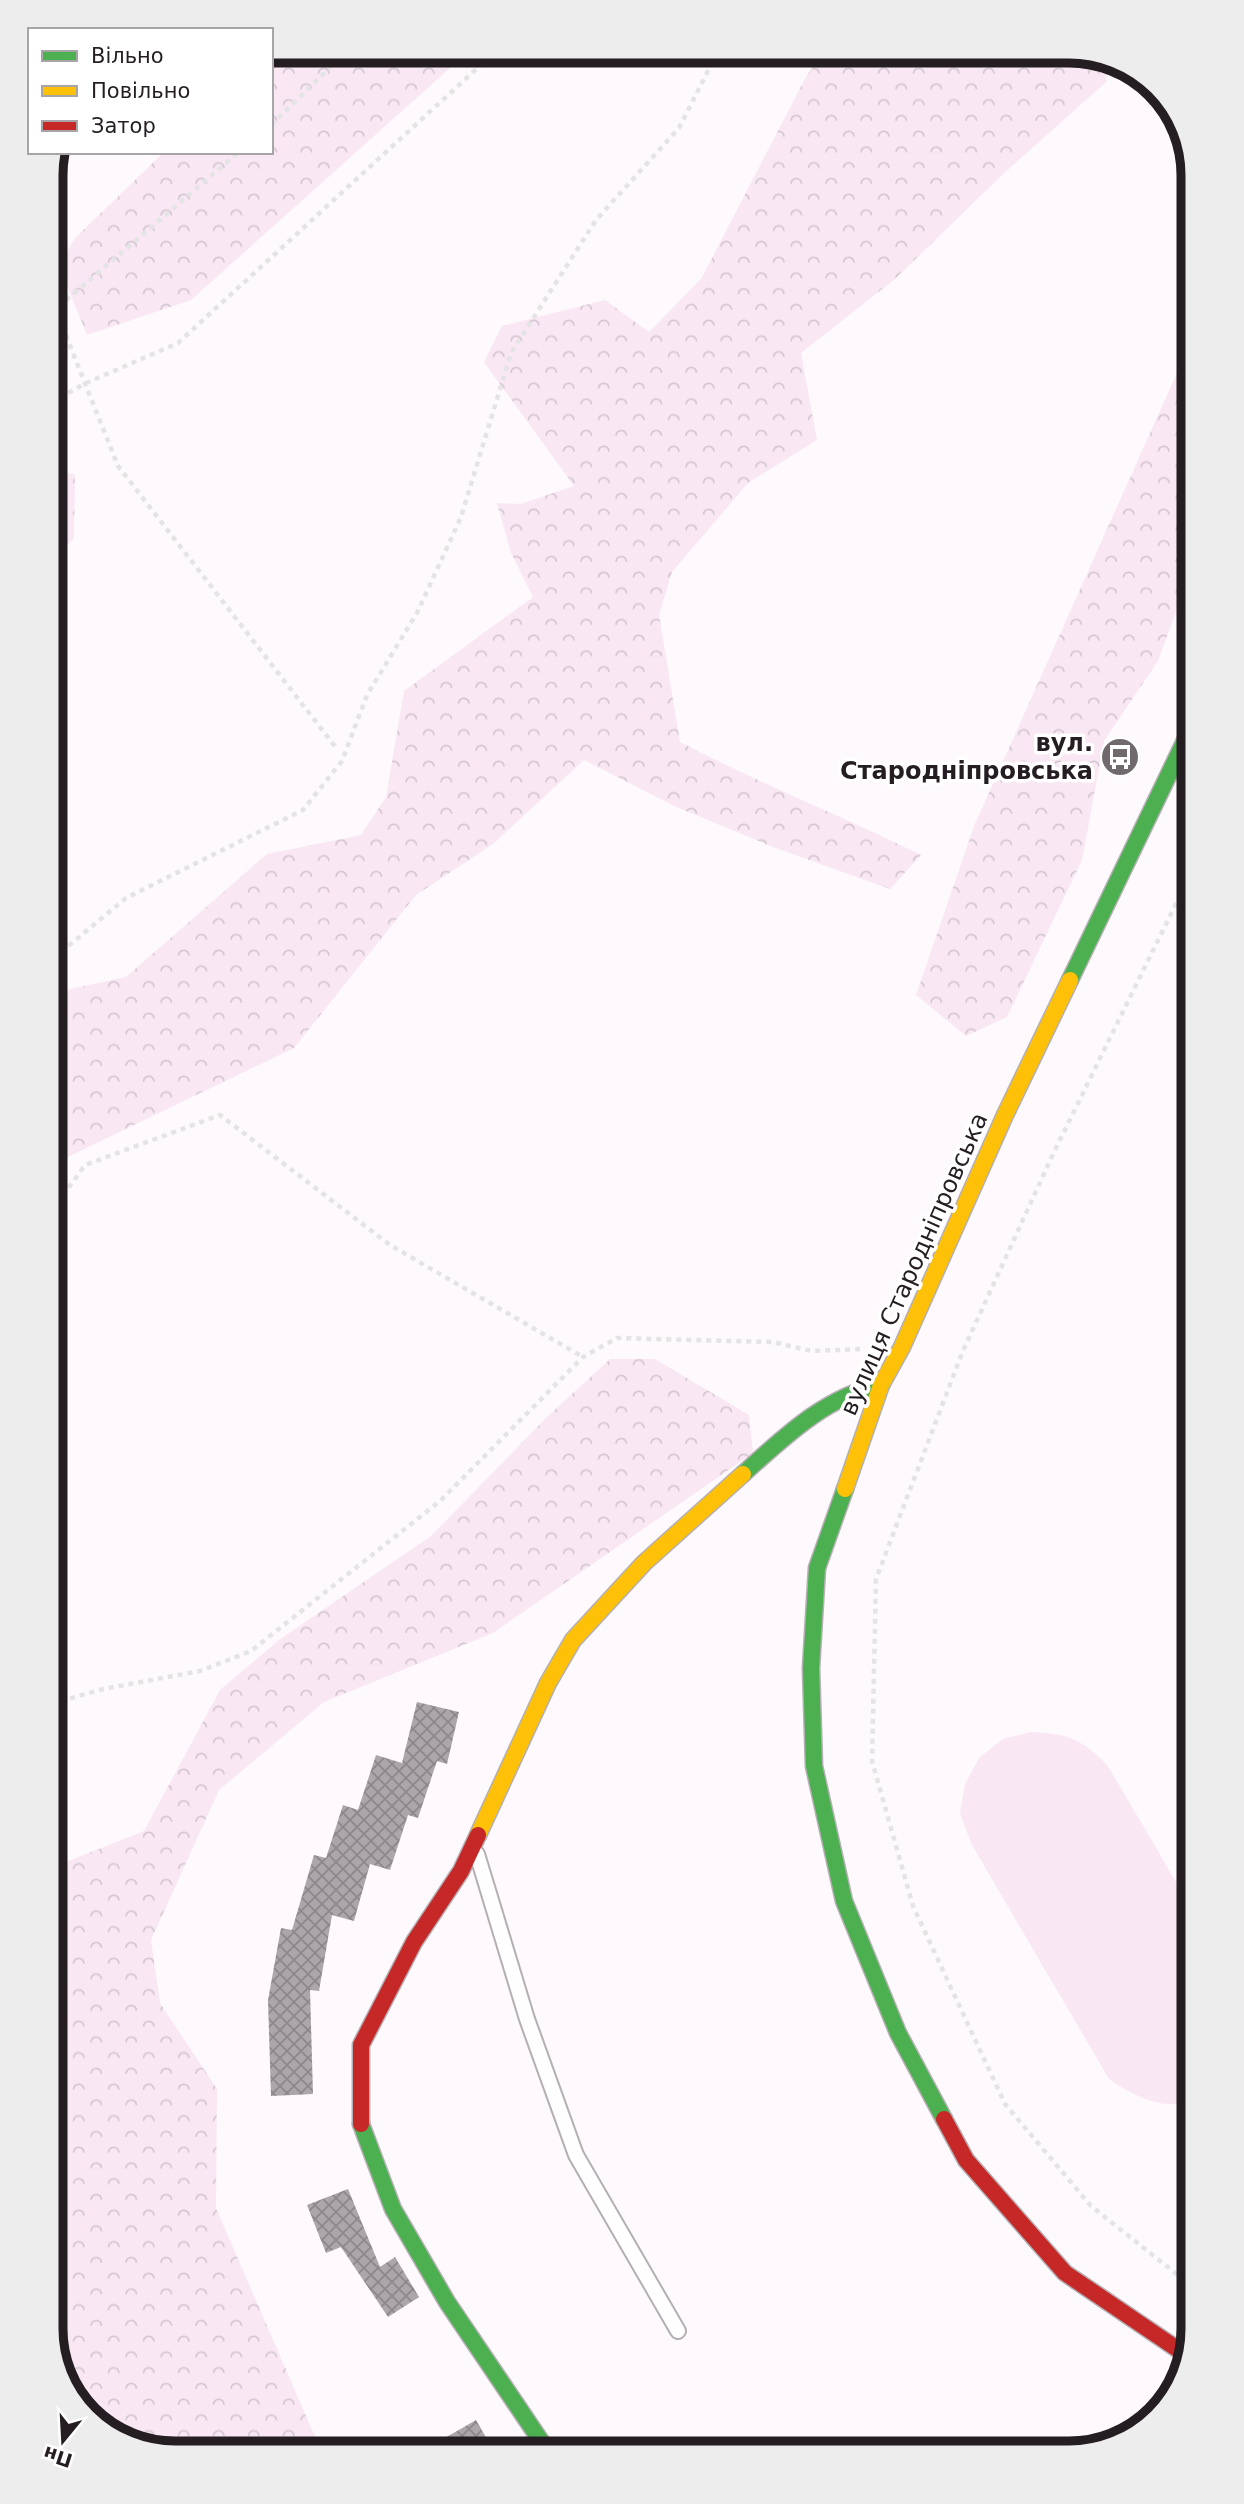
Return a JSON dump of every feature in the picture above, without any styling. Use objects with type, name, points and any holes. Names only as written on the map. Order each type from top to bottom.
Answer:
[{"type":"street","name":"вулиця Стародніпровська","points":[[1179,2351],[1065,2273],[966,2160],[898,2033],[844,1901],[814,1766],[811,1668],[817,1568],[881,1385],[902,1348],[1005,1115],[1181,749]]},
{"type":"street","points":[[540,2441],[440,2291],[393,2209],[361,2126],[362,2045],[385,1993],[461,1871],[548,1683],[573,1640],[643,1563],[761,1458],[833,1401],[857,1390],[881,1385]]},
{"type":"lane","points":[[474,1844],[527,2019],[576,2155],[678,2331]]},
{"type":"path","points":[[273,123],[335,63]]},
{"type":"path","points":[[63,397],[84,384],[178,343],[483,63]]},
{"type":"path","points":[[63,949],[126,898],[303,810],[342,761],[367,695],[418,611],[461,517],[511,353],[596,220],[679,128],[712,63]]},
{"type":"path","points":[[63,302],[237,154]]},
{"type":"path","points":[[63,335],[118,466],[337,749]]},
{"type":"path","points":[[1181,893],[1054,1152],[962,1353],[876,1578],[872,1761],[913,1906],[1005,2104],[1091,2206],[1181,2277]]},
{"type":"path","points":[[63,1195],[85,1165],[220,1115],[390,1245],[583,1357]]},
{"type":"path","points":[[63,1701],[103,1689],[200,1671],[251,1651],[440,1501],[583,1357],[617,1338],[773,1342],[811,1351],[902,1348]]},
{"type":"green space","points":[[273,63],[456,63],[191,300],[87,335],[63,276],[63,259],[75,238],[162,154],[273,154]]},
{"type":"green space","points":[[816,63],[1077,63],[1107,70],[1106,82],[1001,176],[895,279],[801,353],[817,440],[748,483],[672,572],[659,615],[680,742],[921,855],[890,889],[773,847],[674,806],[584,760],[493,844],[416,895],[294,1048],[63,1159],[63,990],[126,977],[267,854],[361,835],[386,797],[404,691],[533,597],[511,553],[497,503],[521,504],[574,486],[484,362],[502,326],[605,300],[649,332],[701,279],[807,75]]},
{"type":"green space","points":[[1181,364],[1181,598],[1158,661],[1104,741],[1082,860],[1007,1017],[966,1036],[916,995],[974,826]]},
{"type":"green space","points":[[63,474],[75,474],[74,538],[63,549]]},
{"type":"green space","points":[[610,1359],[655,1359],[749,1415],[753,1453],[493,1633],[324,1702],[219,1790],[151,1940],[160,2003],[217,2089],[216,2208],[317,2441],[167,2441],[139,2435],[107,2418],[98,2410],[98,2406],[94,2406],[86,2397],[72,2372],[65,2351],[63,1863],[144,1831],[220,1690],[279,1640],[431,1536],[547,1417]]},
{"type":"green space","points":[[1030,1732],[1054,1734],[1073,1739],[1090,1749],[1108,1766],[1181,1891],[1181,2104],[1149,2100],[1109,2079],[972,1845],[960,1814],[965,1784],[979,1758],[1003,1739]]},
{"type":"building","points":[[417,1702],[459,1712],[447,1764],[437,1761],[418,1818],[408,1815],[390,1870],[370,1864],[354,1921],[332,1915],[319,1991],[310,1990],[313,2094],[271,2096],[268,2000],[281,1928],[292,1930],[314,1855],[326,1858],[343,1805],[358,1810],[376,1755],[402,1763]]},
{"type":"building","points":[[348,2189],[380,2267],[395,2257],[419,2297],[388,2317],[341,2247],[326,2253],[307,2205]]},
{"type":"building","points":[[476,2420],[488,2441],[440,2441]]},
{"type":"traffic: fast","points":[[1070,980],[1181,749]]},
{"type":"traffic: fast","points":[[743,1474],[806,1420],[842,1398],[881,1385]]},
{"type":"traffic: fast","points":[[845,1489],[817,1568],[811,1668],[814,1766],[844,1901],[898,2033],[944,2119]]},
{"type":"traffic: fast","points":[[361,2124],[393,2209],[447,2302],[541,2441]]},
{"type":"traffic: slow","points":[[845,1489],[881,1385],[902,1347],[1005,1115],[1070,980]]},
{"type":"traffic: slow","points":[[478,1835],[548,1683],[573,1640],[644,1563],[743,1474]]},
{"type":"traffic: jam","points":[[361,2124],[361,2045],[414,1942],[461,1871],[478,1835]]},
{"type":"traffic: jam","points":[[944,2119],[966,2160],[1065,2273],[1179,2350]]},
{"type":"place","name":"вул. Стародніпровська","points":[[1120,757]]}]
